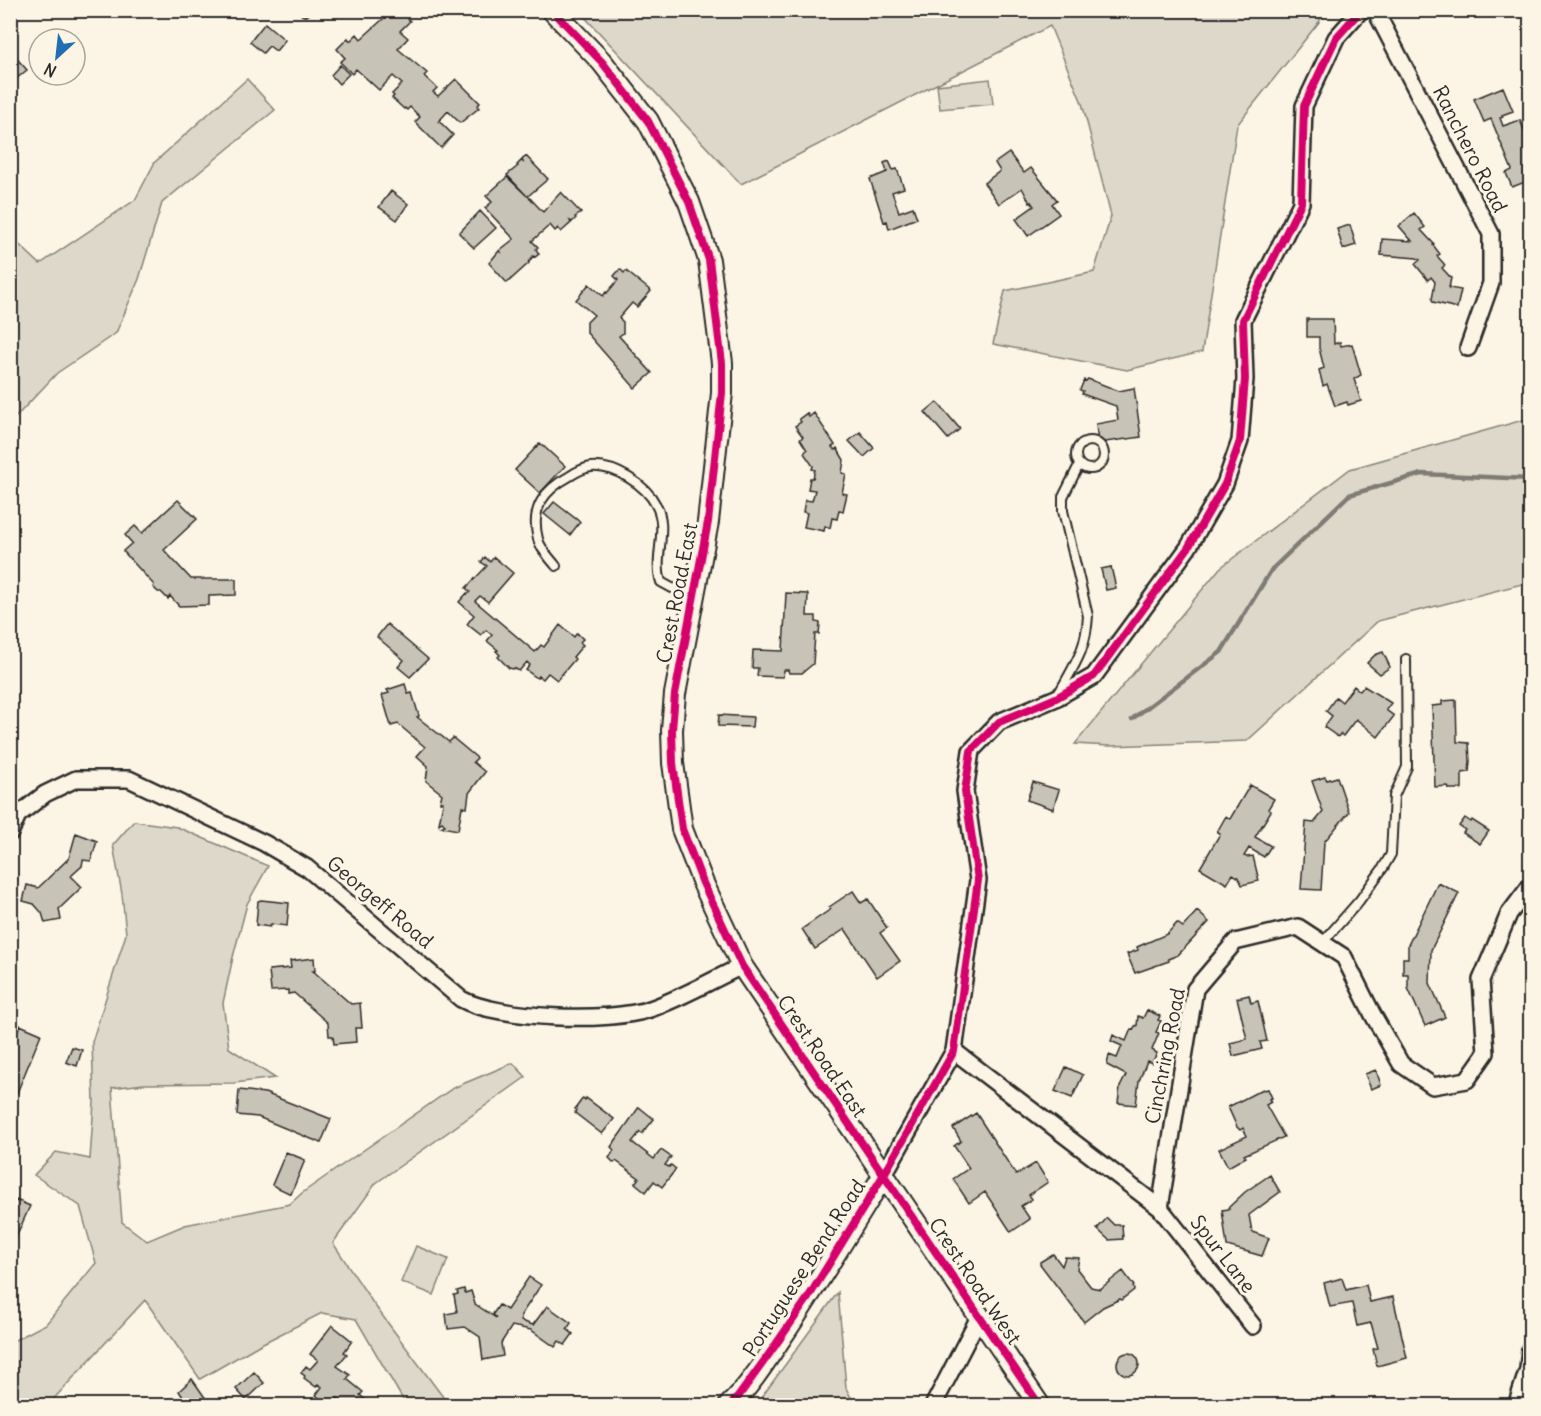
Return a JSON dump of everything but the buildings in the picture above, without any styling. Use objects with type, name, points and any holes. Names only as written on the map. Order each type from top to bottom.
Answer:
[{"type":"street","name":"Crest Road East","points":[[552,10],[602,62],[648,121],[689,202],[709,260],[722,363],[722,393],[708,522],[675,694],[672,730],[673,763],[682,829],[703,883],[742,966],[883,1176]]},
{"type":"street","name":"Portuguese Bend Road","points":[[729,1406],[738,1397],[808,1298],[883,1176],[954,1051],[978,880],[964,791],[971,751],[999,722],[1056,698],[1094,676],[1188,548],[1225,484],[1240,441],[1245,379],[1243,320],[1301,203],[1304,106],[1336,38],[1361,10]]},
{"type":"street","name":"Ranchero Road","points":[[1375,10],[1491,234],[1491,283],[1468,348]]},
{"type":"street","name":"Georgeff Road","points":[[10,833],[18,815],[45,794],[76,779],[129,779],[264,843],[307,868],[461,999],[472,1005],[501,1011],[581,1017],[649,1010],[742,966]]},
{"type":"street","name":"Cinchring Road","points":[[1160,1208],[1195,989],[1235,942],[1298,927],[1344,957],[1401,1064],[1433,1086],[1467,1080],[1486,1053],[1481,980],[1509,914],[1530,886]]},
{"type":"street","points":[[954,1051],[1160,1208]]},
{"type":"street","name":"Crest Road West","points":[[883,1176],[1040,1406]]},
{"type":"street","name":"Spur Lane","points":[[1160,1208],[1253,1326]]},
{"type":"street","points":[[933,1406],[979,1317]]},
{"type":"street","points":[[1516,1406],[1528,1369],[1530,1349]]},
{"type":"lane","points":[[1056,698],[1084,647],[1087,630],[1088,616],[1063,511],[1063,497],[1079,465]]},
{"type":"lane","points":[[556,566],[538,539],[537,511],[540,503],[544,495],[556,483],[590,467],[600,468],[620,473],[641,487],[654,501],[661,517],[661,582],[672,588],[694,592]]},
{"type":"lane","points":[[1323,942],[1359,901],[1391,854],[1394,795],[1407,767],[1407,659]]},
{"type":"shaded area","points":[[579,11],[1324,11],[1319,22],[1237,125],[1202,352],[1127,370],[993,344],[1005,291],[1094,272],[1111,216],[1082,103],[1050,26],[741,184]]},
{"type":"shaded area","points":[[247,79],[275,110],[162,203],[139,279],[116,333],[57,373],[11,422],[11,237],[40,264],[135,200],[155,162]]},
{"type":"shaded area","points":[[990,79],[993,104],[940,109],[937,85]]},
{"type":"shaded area","points":[[1530,418],[1530,582],[1378,621],[1247,741],[1110,746],[1075,744],[1220,568],[1350,469]]},
{"type":"shaded area","points":[[134,821],[177,827],[268,866],[247,904],[223,1003],[229,1048],[275,1078],[234,1083],[144,1084],[112,1088],[122,1222],[147,1241],[185,1225],[290,1204],[302,1193],[453,1088],[513,1063],[526,1077],[376,1183],[333,1243],[373,1303],[449,1405],[406,1405],[356,1319],[322,1313],[259,1345],[200,1379],[145,1300],[48,1405],[11,1405],[11,1342],[46,1324],[96,1263],[80,1206],[34,1175],[56,1152],[90,1159],[94,1102],[92,1042],[126,934],[122,894],[113,845]]},
{"type":"shaded area","points":[[416,1246],[448,1259],[434,1295],[401,1282]]},
{"type":"shaded area","points":[[838,1292],[846,1388],[855,1405],[756,1405]]},
{"type":"waterway","points":[[1132,719],[1221,652],[1272,569],[1349,495],[1422,474],[1530,479]]},
{"type":"cycle path","points":[[552,10],[602,62],[648,121],[689,202],[709,260],[722,363],[722,393],[708,522],[675,694],[672,730],[673,763],[682,829],[703,883],[742,966],[1040,1406]]},
{"type":"cycle path","points":[[729,1406],[738,1397],[808,1298],[883,1176],[954,1051],[978,880],[965,791],[971,751],[999,722],[1056,698],[1094,676],[1188,548],[1225,484],[1240,441],[1245,379],[1243,320],[1301,203],[1304,106],[1336,38],[1361,10]]}]
